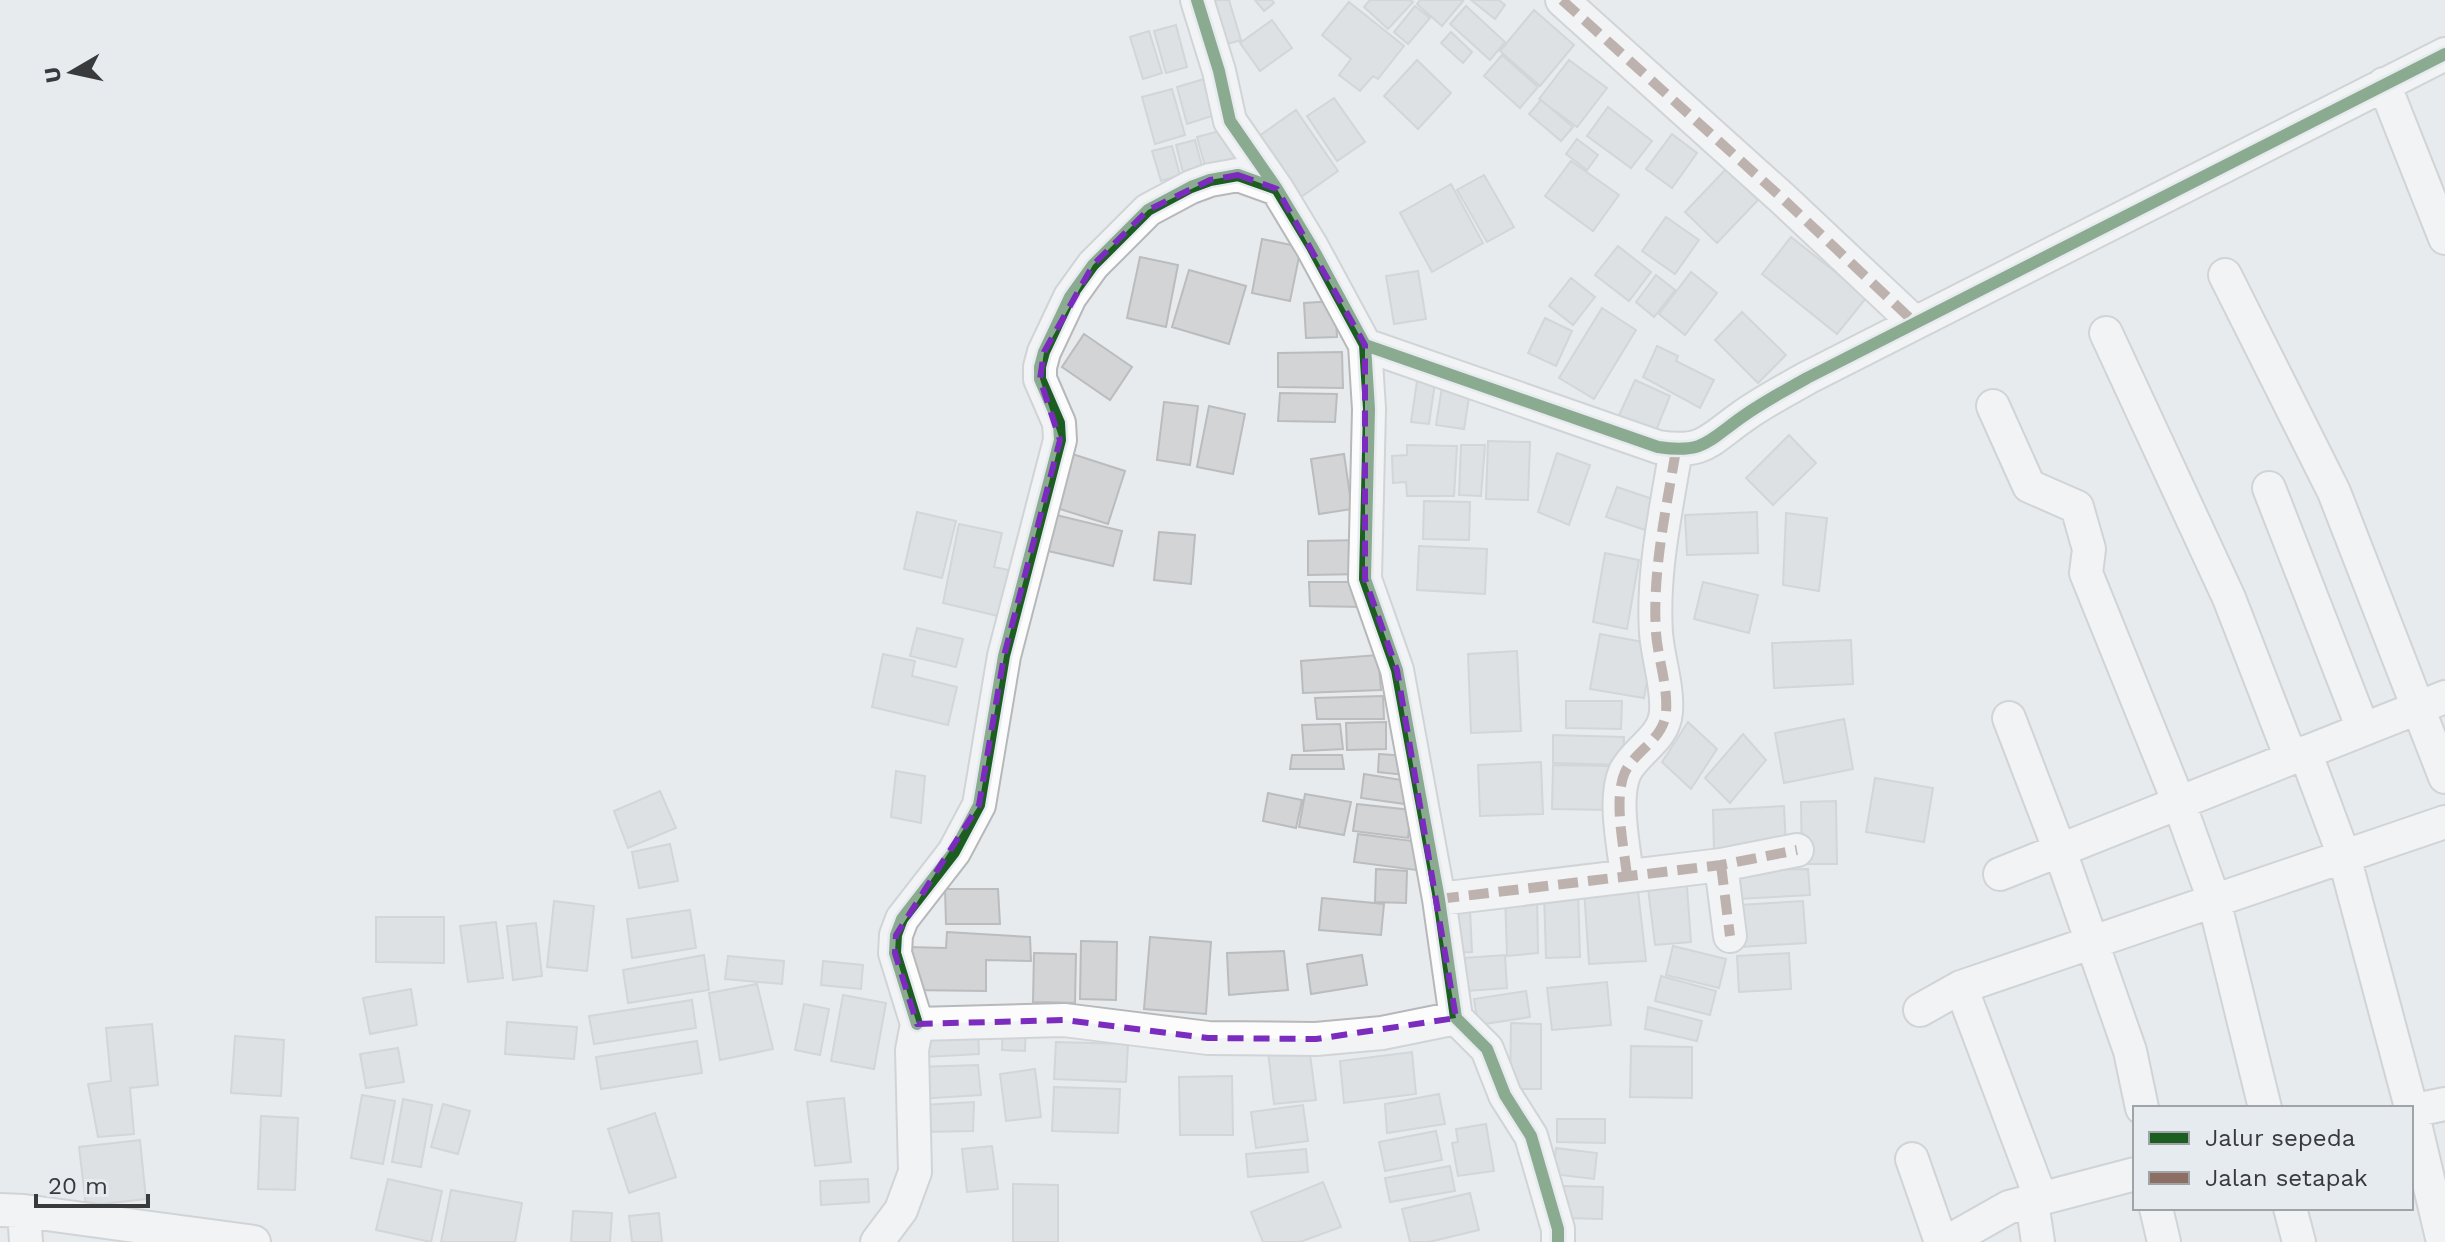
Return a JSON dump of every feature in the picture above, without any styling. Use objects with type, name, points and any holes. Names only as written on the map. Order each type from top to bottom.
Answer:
[{"type":"street","points":[[1197,0],[1219,71],[1230,121],[1277,189],[1365,345],[1369,409],[1365,579],[1397,670],[1439,899],[1456,1018],[1487,1049],[1505,1095],[1531,1136],[1558,1229],[1558,1242]]},
{"type":"street","points":[[1562,0],[1793,208],[1914,322]]},
{"type":"street","points":[[1365,345],[1658,447],[1676,450],[1706,444],[1742,417],[1807,378],[2445,54]]},
{"type":"street","points":[[2384,84],[2445,238]]},
{"type":"street","points":[[877,1242],[901,1210],[915,1172],[912,1061],[917,1024],[895,953],[896,935],[902,919],[954,852],[979,805],[1004,656],[1060,440],[1059,423],[1040,379],[1044,352],[1070,297],[1093,265],[1148,210],[1210,180],[1238,175],[1277,189]]},
{"type":"street","points":[[2225,275],[2334,492],[2431,702],[2445,777]]},
{"type":"street","points":[[2106,333],[2344,856],[2411,1106]]},
{"type":"street","points":[[1993,406],[2029,486],[2077,507],[2089,549],[2086,573],[2179,803],[2214,900],[2265,1106]]},
{"type":"street","points":[[1627,876],[1620,819],[1625,772],[1663,726],[1666,712],[1656,633],[1657,566],[1676,450]]},
{"type":"street","points":[[2269,488],[2363,729]]},
{"type":"street","points":[[2000,874],[2431,702]]},
{"type":"street","points":[[2009,718],[2060,851],[2130,1051],[2142,1106]]},
{"type":"street","points":[[1920,1010],[1961,987],[2445,822]]},
{"type":"street","points":[[1439,899],[1721,865],[1797,850]]},
{"type":"street","points":[[1721,865],[1730,936]]},
{"type":"street","points":[[1961,987],[2037,1200],[2038,1242]]},
{"type":"street","points":[[917,1024],[1064,1020],[1208,1038],[1316,1039],[1382,1033],[1456,1018]]},
{"type":"street","points":[[2413,1111],[2445,1104]]},
{"type":"street","points":[[2413,1115],[2443,1242]]},
{"type":"street","points":[[1912,1159],[1941,1242]]},
{"type":"street","points":[[1947,1242],[2009,1207],[2133,1175]]},
{"type":"street","points":[[2156,1210],[2164,1242]]},
{"type":"street","points":[[2291,1210],[2299,1242]]},
{"type":"street","points":[[17,1221],[254,1242]]},
{"type":"highlighted area","points":[[1238,175],[1277,189],[1365,345],[1365,579],[1397,670],[1456,1018],[1316,1039],[1208,1038],[1064,1020],[917,1024],[895,953],[896,935],[979,805],[1004,656],[1060,440],[1040,379],[1044,352],[1093,265],[1148,210],[1210,180]]},
{"type":"building","points":[[1229,0],[1241,40],[1214,48],[1202,4]]},
{"type":"building","points":[[1255,0],[1272,0],[1274,3],[1264,11]]},
{"type":"building","points":[[1370,0],[1413,2],[1388,29],[1364,7]]},
{"type":"building","points":[[1420,0],[1463,1],[1442,26],[1417,4]]},
{"type":"building","points":[[1471,0],[1499,0],[1505,5],[1495,19]]},
{"type":"building","points":[[1349,2],[1404,46],[1378,79],[1373,76],[1360,91],[1339,75],[1351,59],[1322,35]]},
{"type":"building","points":[[1415,6],[1430,18],[1408,44],[1394,32]]},
{"type":"building","points":[[1466,6],[1505,42],[1490,60],[1450,24]]},
{"type":"building","points":[[1534,10],[1574,45],[1540,86],[1500,51]]},
{"type":"building","points":[[1272,20],[1292,48],[1260,71],[1240,43]]},
{"type":"building","points":[[1176,25],[1187,67],[1166,73],[1154,31]]},
{"type":"building","points":[[1149,31],[1162,73],[1143,79],[1130,37]]},
{"type":"building","points":[[1451,32],[1472,52],[1463,63],[1441,43]]},
{"type":"building","points":[[1502,55],[1538,87],[1520,108],[1484,76]]},
{"type":"building","points":[[1417,60],[1451,93],[1418,129],[1384,96]]},
{"type":"building","points":[[1569,60],[1607,88],[1577,127],[1539,99]]},
{"type":"building","points":[[1214,76],[1224,112],[1187,124],[1177,87]]},
{"type":"building","points":[[1172,89],[1185,135],[1155,144],[1142,97]]},
{"type":"building","points":[[1334,98],[1365,142],[1337,161],[1307,116]]},
{"type":"building","points":[[1541,100],[1573,127],[1561,141],[1529,114]]},
{"type":"building","points":[[1608,107],[1652,141],[1631,168],[1587,136]]},
{"type":"building","points":[[1296,110],[1338,171],[1301,197],[1259,136]]},
{"type":"building","points":[[1231,128],[1238,157],[1205,166],[1197,137]]},
{"type":"building","points":[[1672,134],[1697,153],[1672,188],[1646,169]]},
{"type":"building","points":[[1577,139],[1598,155],[1587,170],[1566,154]]},
{"type":"building","points":[[1195,140],[1203,170],[1184,176],[1176,145]]},
{"type":"building","points":[[1172,146],[1180,175],[1161,181],[1152,151]]},
{"type":"building","points":[[1571,161],[1619,195],[1593,231],[1545,196]]},
{"type":"building","points":[[1726,169],[1758,200],[1717,243],[1685,212]]},
{"type":"building","points":[[1484,175],[1514,227],[1487,242],[1457,190]]},
{"type":"building","points":[[1451,184],[1483,243],[1432,272],[1400,213]]},
{"type":"building","points":[[1666,217],[1699,240],[1675,274],[1642,251]]},
{"type":"building","points":[[1791,237],[1867,297],[1837,334],[1762,274]]},
{"type":"building","points":[[1262,239],[1301,247],[1290,301],[1252,293]]},
{"type":"building","points":[[1618,246],[1651,272],[1629,301],[1595,275]]},
{"type":"building","points":[[1140,257],[1178,265],[1166,327],[1127,318]]},
{"type":"building","points":[[1189,270],[1246,286],[1229,344],[1172,327]]},
{"type":"building","points":[[1418,271],[1426,319],[1394,324],[1386,276]]},
{"type":"building","points":[[1691,272],[1717,293],[1685,335],[1659,314]]},
{"type":"building","points":[[1656,275],[1675,290],[1654,317],[1636,302]]},
{"type":"building","points":[[1571,278],[1595,297],[1573,325],[1549,306]]},
{"type":"building","points":[[1335,301],[1337,337],[1306,338],[1304,303]]},
{"type":"building","points":[[1602,308],[1636,330],[1594,399],[1559,378]]},
{"type":"building","points":[[1742,312],[1786,355],[1758,383],[1715,340]]},
{"type":"building","points":[[1545,318],[1572,331],[1556,366],[1528,353]]},
{"type":"building","points":[[1084,334],[1132,367],[1110,400],[1062,367]]},
{"type":"building","points":[[1657,346],[1678,356],[1676,361],[1714,380],[1700,408],[1643,377]]},
{"type":"building","points":[[1342,352],[1343,388],[1278,387],[1278,353]]},
{"type":"building","points":[[1635,380],[1670,396],[1653,438],[1616,422]]},
{"type":"building","points":[[1417,381],[1435,383],[1429,424],[1411,422]]},
{"type":"building","points":[[1442,387],[1470,391],[1464,429],[1436,425]]},
{"type":"building","points":[[1280,393],[1337,394],[1335,422],[1278,421]]},
{"type":"building","points":[[1164,402],[1198,406],[1190,465],[1157,460]]},
{"type":"building","points":[[1209,406],[1245,414],[1233,474],[1197,467]]},
{"type":"building","points":[[1789,435],[1816,463],[1773,505],[1746,478]]},
{"type":"building","points":[[1488,441],[1530,442],[1528,500],[1486,499]]},
{"type":"building","points":[[1407,445],[1457,446],[1454,496],[1407,496],[1406,482],[1393,483],[1392,456],[1407,455]]},
{"type":"building","points":[[1461,445],[1485,445],[1481,496],[1459,495]]},
{"type":"building","points":[[1063,451],[1125,471],[1108,524],[1047,505]]},
{"type":"building","points":[[1557,453],[1590,465],[1569,525],[1538,512]]},
{"type":"building","points":[[1344,454],[1352,509],[1319,514],[1311,459]]},
{"type":"building","points":[[1617,487],[1659,501],[1648,531],[1606,517]]},
{"type":"building","points":[[1424,501],[1470,502],[1469,540],[1423,539]]},
{"type":"building","points":[[917,512],[956,521],[942,578],[904,569]]},
{"type":"building","points":[[1757,512],[1758,553],[1687,555],[1685,515]]},
{"type":"building","points":[[1786,513],[1827,518],[1819,591],[1783,585]]},
{"type":"building","points":[[1056,515],[1122,531],[1113,566],[1048,551]]},
{"type":"building","points":[[959,524],[1002,533],[994,567],[1009,570],[998,616],[943,603]]},
{"type":"building","points":[[1159,532],[1195,535],[1191,584],[1154,580]]},
{"type":"building","points":[[1364,540],[1365,574],[1308,575],[1308,541]]},
{"type":"building","points":[[1419,546],[1487,549],[1485,594],[1417,590]]},
{"type":"building","points":[[1605,553],[1639,560],[1627,629],[1593,622]]},
{"type":"building","points":[[1309,582],[1362,582],[1362,607],[1310,606]]},
{"type":"building","points":[[1703,582],[1758,595],[1749,633],[1694,619]]},
{"type":"building","points":[[917,628],[963,639],[956,667],[910,656]]},
{"type":"building","points":[[1600,634],[1654,644],[1644,698],[1590,689]]},
{"type":"building","points":[[1851,640],[1853,684],[1774,688],[1772,643]]},
{"type":"building","points":[[1517,651],[1521,731],[1471,733],[1468,654]]},
{"type":"building","points":[[883,654],[915,661],[912,676],[957,687],[948,725],[872,707]]},
{"type":"building","points":[[1378,655],[1381,690],[1303,693],[1301,661]]},
{"type":"building","points":[[1383,696],[1384,719],[1317,719],[1315,698]]},
{"type":"building","points":[[1566,701],[1622,701],[1621,729],[1566,728]]},
{"type":"building","points":[[1844,719],[1853,769],[1784,783],[1775,733]]},
{"type":"building","points":[[1386,722],[1386,749],[1347,750],[1346,723]]},
{"type":"building","points":[[1688,722],[1717,749],[1691,789],[1662,762]]},
{"type":"building","points":[[1340,724],[1343,749],[1304,751],[1302,725]]},
{"type":"building","points":[[1743,734],[1766,760],[1730,803],[1705,778]]},
{"type":"building","points":[[1553,735],[1624,737],[1623,765],[1553,763]]},
{"type":"building","points":[[1379,754],[1407,756],[1405,775],[1378,772]]},
{"type":"building","points":[[1292,755],[1342,755],[1344,769],[1290,769]]},
{"type":"building","points":[[1541,762],[1543,814],[1480,816],[1478,765]]},
{"type":"building","points":[[1553,765],[1612,766],[1611,810],[1552,809]]},
{"type":"building","points":[[896,771],[925,776],[921,823],[891,817]]},
{"type":"building","points":[[1364,774],[1414,782],[1412,805],[1361,798]]},
{"type":"building","points":[[1875,778],[1933,788],[1924,842],[1866,832]]},
{"type":"building","points":[[660,791],[676,828],[628,848],[614,811]]},
{"type":"building","points":[[1268,793],[1302,800],[1296,828],[1263,821]]},
{"type":"building","points":[[1305,794],[1351,802],[1344,835],[1299,827]]},
{"type":"building","points":[[1836,801],[1837,864],[1802,864],[1801,802]]},
{"type":"building","points":[[1357,804],[1411,810],[1408,838],[1353,831]]},
{"type":"building","points":[[1784,806],[1786,847],[1714,850],[1713,810]]},
{"type":"building","points":[[1358,834],[1420,842],[1416,870],[1354,862]]},
{"type":"building","points":[[670,844],[678,881],[639,888],[632,852]]},
{"type":"building","points":[[1376,869],[1407,871],[1406,903],[1375,902]]},
{"type":"building","points":[[1808,869],[1810,895],[1737,899],[1736,870]]},
{"type":"building","points":[[1686,873],[1691,942],[1655,945],[1647,880]]},
{"type":"building","points":[[1637,882],[1646,961],[1589,964],[1584,889]]},
{"type":"building","points":[[945,889],[998,889],[1000,924],[946,924]]},
{"type":"building","points":[[1578,891],[1580,957],[1546,958],[1544,892]]},
{"type":"building","points":[[1537,894],[1538,953],[1507,956],[1505,895]]},
{"type":"building","points":[[1322,898],[1384,904],[1381,935],[1319,930]]},
{"type":"building","points":[[554,901],[594,906],[587,971],[547,967]]},
{"type":"building","points":[[1803,901],[1806,943],[1741,947],[1739,905]]},
{"type":"building","points":[[1470,909],[1472,952],[1454,953],[1452,910]]},
{"type":"building","points":[[690,910],[696,948],[632,958],[627,919]]},
{"type":"building","points":[[376,917],[444,917],[444,963],[376,962]]},
{"type":"building","points":[[496,922],[503,978],[468,982],[460,926]]},
{"type":"building","points":[[536,923],[542,976],[513,980],[507,926]]},
{"type":"building","points":[[947,932],[1030,937],[1031,961],[986,960],[986,991],[909,990],[910,947],[946,948]]},
{"type":"building","points":[[1150,937],[1211,942],[1206,1014],[1144,1009]]},
{"type":"building","points":[[1081,941],[1117,942],[1116,1000],[1080,999]]},
{"type":"building","points":[[1673,946],[1726,959],[1719,988],[1666,975]]},
{"type":"building","points":[[1284,951],[1288,990],[1229,995],[1227,953]]},
{"type":"building","points":[[1034,953],[1076,954],[1075,1003],[1033,1002]]},
{"type":"building","points":[[1789,953],[1791,989],[1739,992],[1737,956]]},
{"type":"building","points":[[704,955],[709,990],[628,1003],[623,970]]},
{"type":"building","points":[[1362,955],[1367,985],[1311,994],[1307,964]]},
{"type":"building","points":[[1505,955],[1507,988],[1467,991],[1464,958]]},
{"type":"building","points":[[728,956],[784,961],[782,984],[725,979]]},
{"type":"building","points":[[823,961],[863,965],[861,989],[821,985]]},
{"type":"building","points":[[1661,976],[1716,991],[1710,1015],[1655,1001]]},
{"type":"building","points":[[1607,982],[1611,1025],[1552,1030],[1547,988]]},
{"type":"building","points":[[757,984],[773,1049],[720,1060],[709,993]]},
{"type":"building","points":[[411,989],[417,1025],[370,1034],[363,998]]},
{"type":"building","points":[[1526,991],[1530,1017],[1478,1025],[1474,999]]},
{"type":"building","points":[[843,995],[886,1003],[874,1069],[831,1061]]},
{"type":"building","points":[[692,1000],[696,1028],[594,1044],[589,1016]]},
{"type":"building","points":[[804,1004],[829,1009],[820,1055],[795,1050]]},
{"type":"building","points":[[1648,1007],[1702,1021],[1697,1041],[1645,1029]]},
{"type":"building","points":[[507,1022],[577,1027],[574,1059],[505,1054]]},
{"type":"building","points":[[1003,1023],[1026,1024],[1025,1051],[1002,1050]]},
{"type":"building","points":[[1511,1023],[1541,1024],[1541,1089],[1510,1089]]},
{"type":"building","points":[[152,1024],[158,1085],[130,1088],[134,1134],[98,1137],[88,1084],[111,1081],[106,1028]]},
{"type":"building","points":[[978,1031],[979,1054],[924,1057],[921,1036]]},
{"type":"building","points":[[235,1036],[284,1040],[281,1096],[231,1093]]},
{"type":"building","points":[[697,1041],[702,1073],[601,1089],[596,1057]]},
{"type":"building","points":[[1056,1042],[1128,1044],[1126,1082],[1054,1079]]},
{"type":"building","points":[[1631,1046],[1692,1047],[1692,1098],[1630,1097]]},
{"type":"building","points":[[1309,1047],[1316,1100],[1274,1104],[1268,1051]]},
{"type":"building","points":[[398,1048],[404,1082],[366,1088],[360,1054]]},
{"type":"building","points":[[1412,1052],[1416,1094],[1344,1103],[1340,1061]]},
{"type":"building","points":[[978,1065],[981,1095],[918,1099],[917,1067]]},
{"type":"building","points":[[1035,1069],[1041,1117],[1006,1121],[1000,1074]]},
{"type":"building","points":[[1232,1076],[1233,1135],[1180,1135],[1179,1077]]},
{"type":"building","points":[[1054,1087],[1120,1089],[1118,1133],[1052,1131]]},
{"type":"building","points":[[1439,1094],[1445,1124],[1387,1133],[1385,1104]]},
{"type":"building","points":[[362,1095],[395,1101],[383,1164],[351,1158]]},
{"type":"building","points":[[844,1098],[851,1162],[815,1166],[807,1102]]},
{"type":"building","points":[[403,1099],[432,1105],[421,1167],[392,1162]]},
{"type":"building","points":[[974,1102],[973,1131],[924,1132],[923,1105]]},
{"type":"building","points":[[443,1104],[470,1111],[458,1154],[431,1147]]},
{"type":"building","points":[[1303,1105],[1308,1141],[1256,1148],[1251,1112]]},
{"type":"building","points":[[655,1113],[676,1177],[629,1193],[608,1129]]},
{"type":"building","points":[[261,1116],[298,1118],[295,1190],[258,1189]]},
{"type":"building","points":[[1557,1119],[1605,1119],[1605,1143],[1557,1142]]},
{"type":"building","points":[[1486,1124],[1494,1171],[1458,1176],[1452,1143],[1458,1142],[1456,1129]]},
{"type":"building","points":[[1436,1131],[1442,1160],[1385,1171],[1379,1142]]},
{"type":"building","points":[[140,1140],[146,1199],[86,1206],[79,1147]]},
{"type":"building","points":[[992,1146],[998,1189],[967,1192],[962,1149]]},
{"type":"building","points":[[1556,1148],[1597,1153],[1594,1179],[1552,1174]]},
{"type":"building","points":[[1306,1149],[1308,1172],[1248,1177],[1246,1154]]},
{"type":"building","points":[[1450,1166],[1455,1191],[1390,1202],[1385,1178]]},
{"type":"building","points":[[388,1179],[442,1191],[431,1242],[376,1230]]},
{"type":"building","points":[[868,1179],[869,1202],[821,1205],[820,1181]]},
{"type":"building","points":[[1323,1182],[1341,1227],[1300,1242],[1263,1242],[1251,1212]]},
{"type":"building","points":[[1013,1184],[1058,1185],[1058,1242],[1013,1242]]},
{"type":"building","points":[[1562,1186],[1603,1187],[1602,1219],[1562,1218]]},
{"type":"building","points":[[451,1190],[522,1203],[515,1242],[441,1242]]},
{"type":"building","points":[[1470,1193],[1479,1230],[1429,1242],[1410,1242],[1402,1209]]},
{"type":"building","points":[[573,1211],[612,1213],[610,1242],[571,1242]]},
{"type":"building","points":[[659,1213],[662,1242],[632,1242],[629,1216]]},
{"type":"marked path","points":[[1562,0],[1914,322]]},
{"type":"marked path","points":[[1627,876],[1620,823],[1622,783],[1630,764],[1660,730],[1666,712],[1655,610],[1661,541],[1676,450]]},
{"type":"marked path","points":[[1439,899],[1721,865],[1797,850]]},
{"type":"marked path","points":[[1721,865],[1730,936]]},
{"type":"cycle path","points":[[1197,0],[1219,71],[1230,121],[1312,247],[1365,345],[1369,409],[1365,579],[1397,670],[1439,899],[1456,1018],[1487,1049],[1505,1095],[1531,1136],[1558,1229],[1558,1242]]},
{"type":"cycle path","points":[[1365,345],[1658,447],[1696,447],[1807,378],[2445,54]]},
{"type":"cycle path","points":[[917,1024],[895,953],[896,935],[902,919],[954,852],[979,805],[1004,656],[1060,440],[1059,423],[1040,379],[1044,352],[1070,297],[1093,265],[1148,210],[1191,187],[1238,175],[1277,189]]}]
